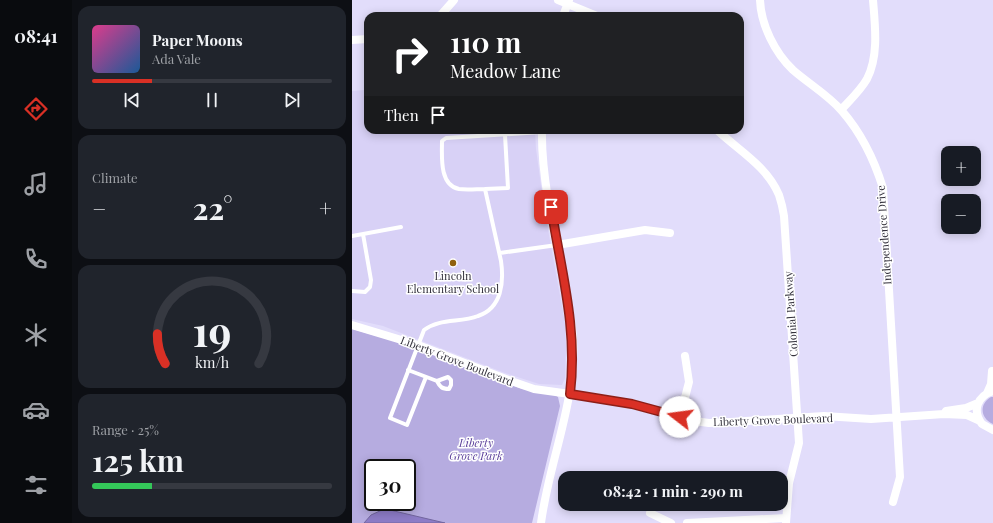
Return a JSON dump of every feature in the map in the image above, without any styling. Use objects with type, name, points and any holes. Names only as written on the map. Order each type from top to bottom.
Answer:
[{"type":"street","points":[[444,12],[454,0]]},
{"type":"street","points":[[558,0],[568,2],[589,12]]},
{"type":"street","name":"Independence Drive","points":[[760,0],[765,27],[777,50],[792,69],[841,110],[862,136],[874,161],[883,188],[900,477],[893,502]]},
{"type":"street","points":[[841,110],[857,93],[867,78],[873,60],[875,35],[873,0]]},
{"type":"street","points":[[564,12],[568,2]]},
{"type":"street","points":[[352,40],[364,38]]},
{"type":"street","points":[[541,523],[570,394],[573,368],[573,340],[569,307],[546,178],[542,134]]},
{"type":"street","name":"Colonial Parkway","points":[[721,134],[758,165],[770,179],[781,202],[784,216],[787,236],[799,443],[789,482],[786,521]]},
{"type":"street","points":[[557,246],[645,230],[670,233]]},
{"type":"street","name":"Liberty Grove Boulevard","points":[[352,325],[418,345],[511,382],[534,388],[632,404],[709,423],[824,416],[871,419],[944,414],[947,416],[967,415],[978,420]]},
{"type":"street","points":[[680,417],[689,382],[685,356]]},
{"type":"street","points":[[992,371],[990,392],[978,403],[976,412],[978,420],[993,431]]},
{"type":"street","name":"Liberty Grove Boulevard","points":[[944,414],[946,411],[966,408],[978,403]]},
{"type":"street","points":[[650,513],[671,523]]},
{"type":"street","points":[[687,523],[786,521]]},
{"type":"lane","points":[[505,135],[508,188],[459,189],[452,185],[446,177],[443,167],[442,141],[446,138],[514,134]]},
{"type":"lane","points":[[426,377],[407,426],[390,418],[424,330],[432,324],[478,316],[490,309],[498,299],[502,287],[503,273],[500,252],[485,188]]},
{"type":"lane","points":[[352,236],[401,227]]},
{"type":"lane","points":[[352,291],[365,292],[370,287],[371,280],[364,234]]},
{"type":"lane","points":[[500,252],[557,246]]},
{"type":"lane","points":[[408,370],[437,381]]},
{"type":"shaded area","name":"Lincoln Elementary School","points":[[364,90],[364,134],[535,134],[544,207],[565,323],[565,378],[562,385],[539,384],[505,373],[383,326],[352,319],[352,91]]},
{"type":"shaded area","points":[[380,511],[394,511],[445,523],[364,523],[371,515]]},
{"type":"green space","name":"Liberty Grove Park","points":[[352,329],[405,344],[522,389],[555,395],[558,397],[560,406],[532,523],[352,523]]},
{"type":"green space","points":[[993,397],[993,424],[983,415],[984,403]]},
{"type":"place","name":"Lincoln Elementary School","points":[[453,263]]},
{"type":"route","points":[[551,207],[569,307],[573,340],[573,368],[570,394],[613,400],[680,417]]}]
